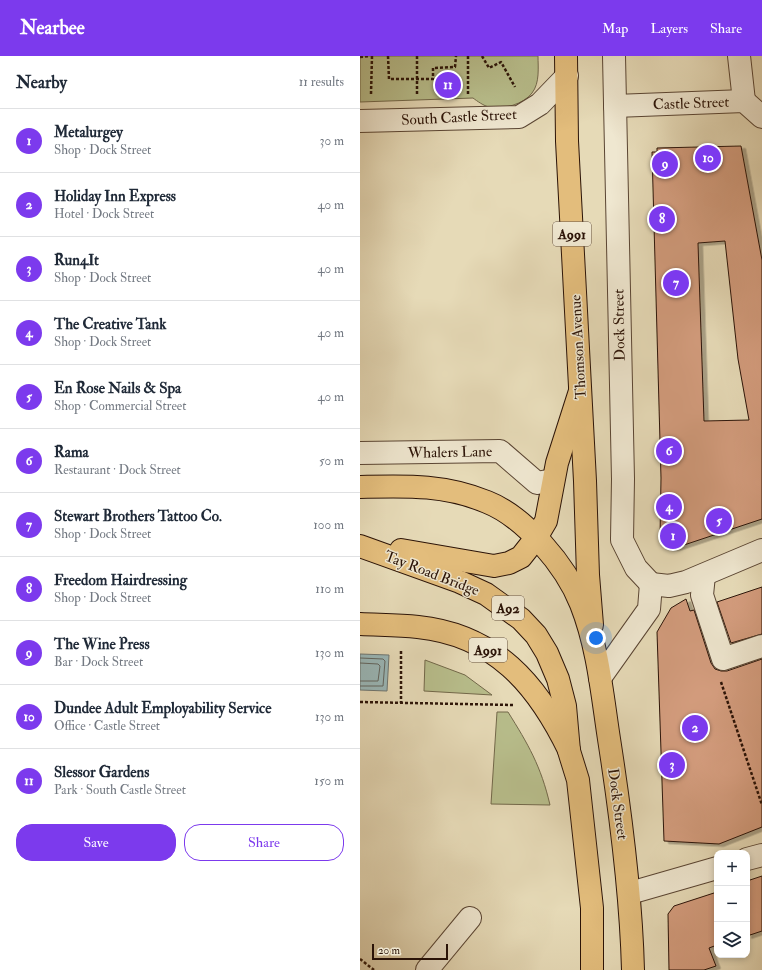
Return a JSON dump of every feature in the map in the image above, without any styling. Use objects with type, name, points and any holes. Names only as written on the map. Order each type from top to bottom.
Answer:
[{"type":"main road","name":"Thomson Avenue","points":[[566,66],[567,142],[588,575],[594,638]]},
{"type":"main road","name":"A92","points":[[360,545],[427,554],[494,566],[509,563],[521,557],[536,538],[546,521],[553,480],[580,391]]},
{"type":"main road","points":[[360,487],[423,486],[461,493],[488,502],[509,515],[547,548],[562,568],[580,602],[594,638]]},
{"type":"main road","name":"Tay Road Bridge","points":[[360,545],[460,582],[486,594],[520,619],[536,635],[547,653],[558,679],[565,706],[569,751]]},
{"type":"main road","name":"A991","points":[[360,624],[419,627],[449,633],[480,645],[506,662],[533,689],[554,719],[569,751]]},
{"type":"main road","name":"Dock Street","points":[[594,638],[630,893],[633,970]]},
{"type":"main road","name":"A92","points":[[569,751],[578,780],[584,828],[592,908],[592,970]]},
{"type":"street","name":"Dock Street","points":[[614,56],[623,479],[622,540],[636,568],[651,584]]},
{"type":"street","points":[[740,56],[744,101]]},
{"type":"street","name":"South Castle Street","points":[[360,121],[519,116],[540,104],[566,66]]},
{"type":"street","name":"Castle Street","points":[[615,106],[744,101],[762,117]]},
{"type":"street","name":"Whalers Lane","points":[[360,454],[500,451],[536,483],[553,480]]},
{"type":"street","points":[[600,678],[649,609],[651,584],[669,586],[704,575],[762,550]]},
{"type":"street","points":[[704,575],[702,595],[723,659],[762,646]]},
{"type":"street","points":[[750,858],[762,855]]},
{"type":"street","points":[[630,893],[714,869]]},
{"type":"street","points":[[427,970],[470,918]]},
{"type":"path","points":[[360,57],[371,56],[371,94]]},
{"type":"path","points":[[388,56],[389,79],[433,79],[433,68],[455,67],[456,56]]},
{"type":"path","points":[[417,56],[417,94]]},
{"type":"path","points":[[468,56],[468,94]]},
{"type":"path","points":[[482,56],[489,68],[501,62],[516,88]]},
{"type":"path","points":[[401,652],[401,703]]},
{"type":"path","points":[[719,678],[762,804]]},
{"type":"path","points":[[360,702],[514,705]]},
{"type":"path","points":[[360,959],[374,970]]},
{"type":"green space","points":[[360,56],[538,56],[537,80],[535,89],[528,97],[519,103],[500,108],[487,106],[473,98],[360,102]]},
{"type":"green space","points":[[425,660],[465,675],[492,695],[424,691]]},
{"type":"green space","points":[[497,712],[508,712],[522,735],[538,767],[550,805],[491,804]]},
{"type":"water","points":[[360,654],[389,655],[387,691],[360,690]]},
{"type":"building","points":[[741,146],[762,260],[762,519],[675,548],[668,548],[663,545],[660,539],[661,478],[652,152],[657,152],[657,148]],"holes":[[[725,241],[738,359],[749,420],[704,421],[698,243]]]},
{"type":"building","points":[[762,587],[762,634],[731,643],[717,602]]},
{"type":"building","points":[[686,599],[690,611],[694,610],[711,663],[715,669],[727,671],[762,659],[762,827],[719,844],[664,841],[657,632],[671,608]]},
{"type":"building","points":[[762,876],[762,931],[750,935],[750,886],[750,880]]},
{"type":"building","points":[[714,893],[714,946],[709,948],[716,966],[704,970],[669,970],[668,914],[674,906]]},
{"type":"place","name":"Slessor Gardens","points":[[448,85]]},
{"type":"place","name":"Dundee Adult Employability Service","points":[[708,158]]},
{"type":"place","name":"The Wine Press","points":[[665,164]]},
{"type":"place","name":"Freedom Hairdressing","points":[[662,219]]},
{"type":"place","name":"Stewart Brothers Tattoo Co.","points":[[676,283]]},
{"type":"place","name":"Rama","points":[[669,451]]},
{"type":"place","name":"The Creative Tank","points":[[669,507]]},
{"type":"place","name":"En Rose Nails & Spa","points":[[719,521]]},
{"type":"place","name":"Metalurgey","points":[[673,536]]},
{"type":"place","name":"Holiday Inn Express","points":[[695,728]]},
{"type":"place","name":"Run4It","points":[[672,765]]}]
